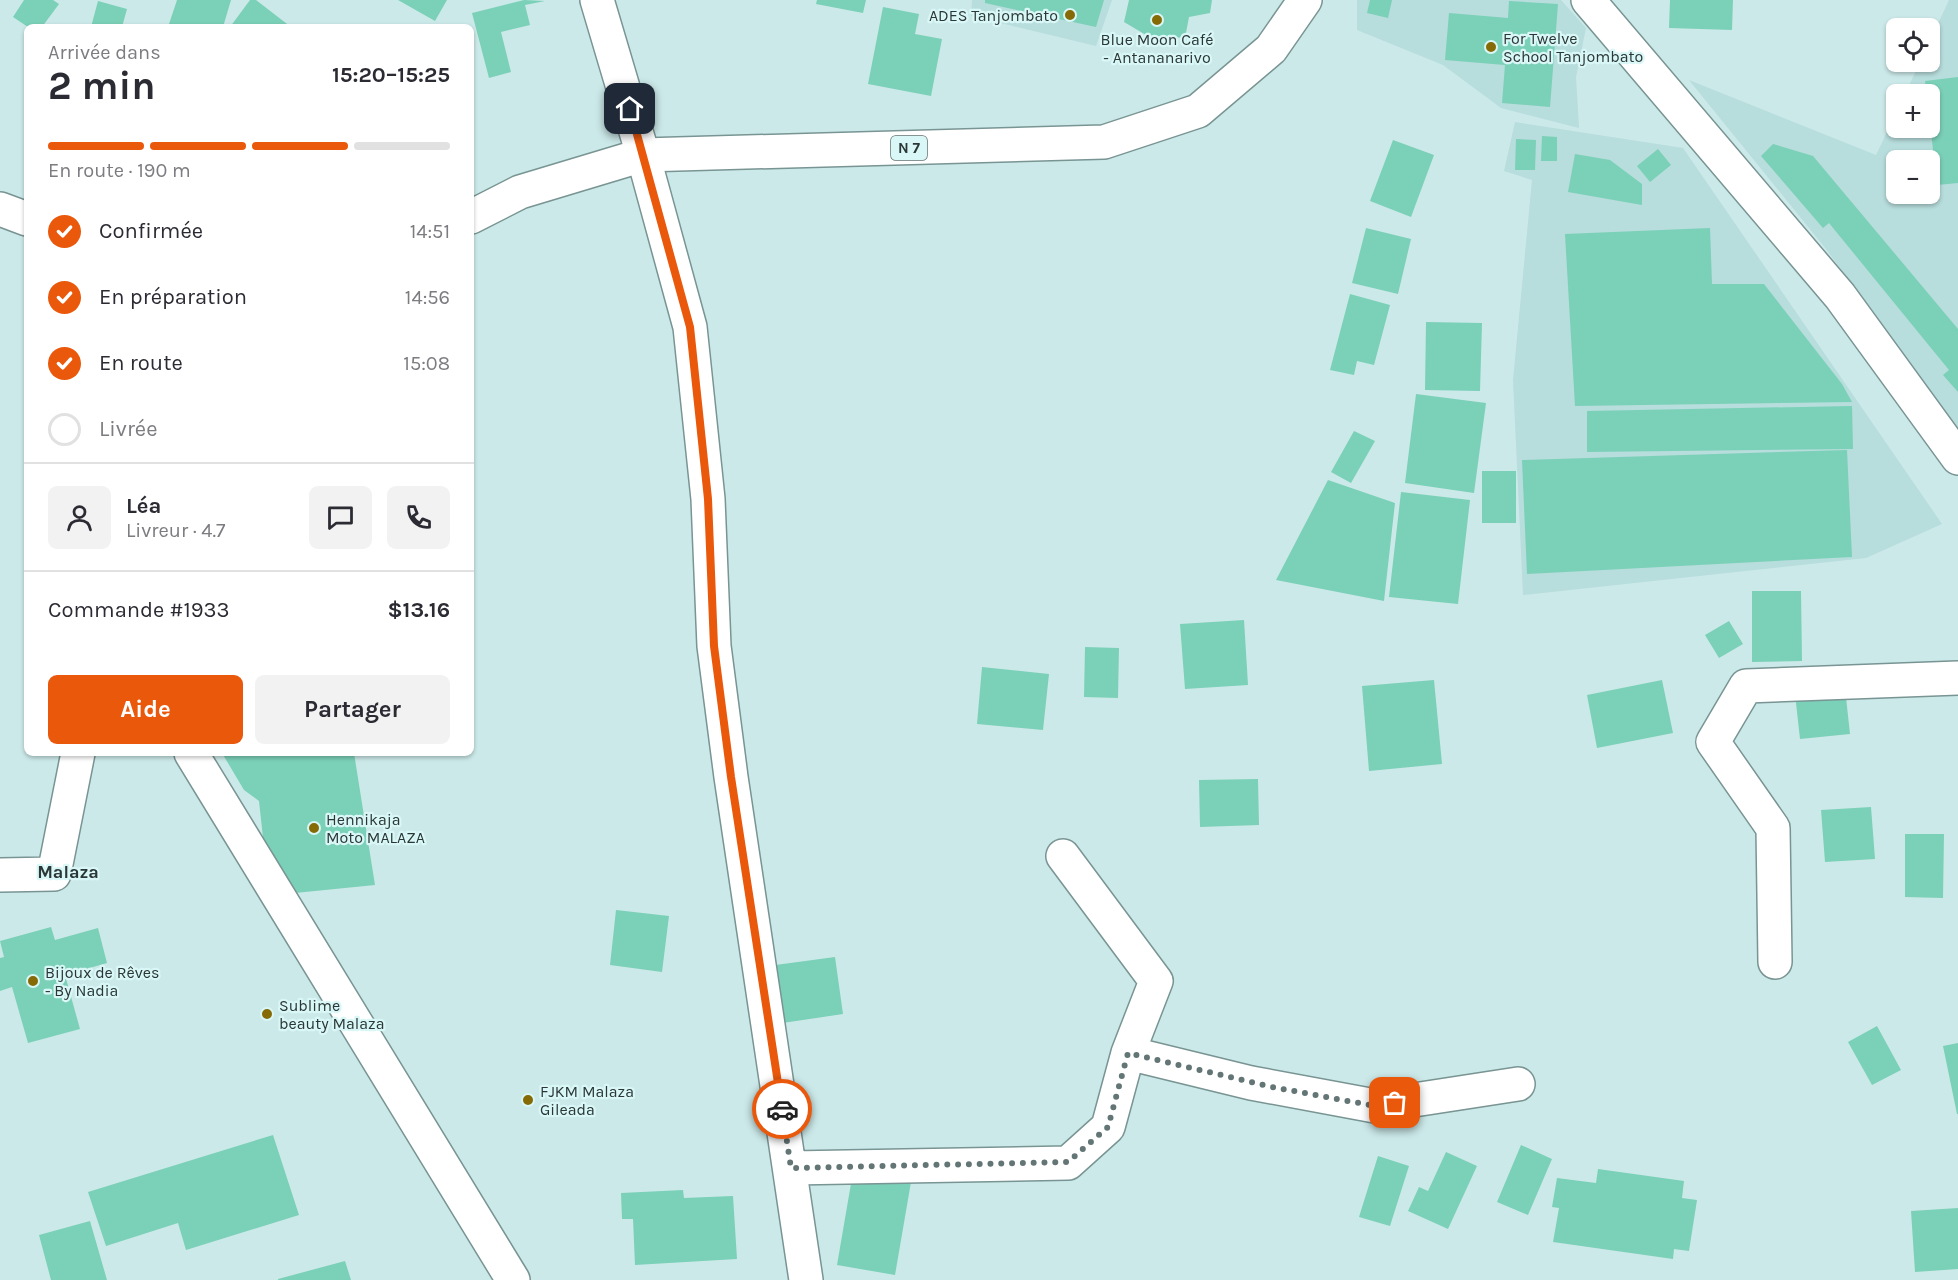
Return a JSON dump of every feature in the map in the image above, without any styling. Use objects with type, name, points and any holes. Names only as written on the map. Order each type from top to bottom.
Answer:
[{"type":"street","points":[[597,0],[643,155],[690,327],[708,499],[714,646],[731,777],[806,1280]]},
{"type":"street","name":"N 7","points":[[474,215],[520,192],[643,155],[1104,142],[1198,111],[1271,50],[1305,0]]},
{"type":"street","points":[[1588,0],[1840,296],[1958,458]]},
{"type":"street","points":[[0,209],[24,218]]},
{"type":"street","points":[[1774,962],[1773,828],[1713,742],[1746,686],[1958,678]]},
{"type":"street","points":[[0,875],[54,874],[77,756]]},
{"type":"street","points":[[193,756],[513,1280]]},
{"type":"street","points":[[791,1168],[1068,1162],[1108,1127],[1128,1053],[1156,981],[1063,856]]},
{"type":"street","points":[[1128,1053],[1251,1083],[1375,1106],[1518,1084]]},
{"type":"shaded area","points":[[972,0],[1112,0],[1096,46],[971,16]]},
{"type":"shaded area","name":"For Twelve School Tanjombato","points":[[1357,0],[1561,0],[1586,28],[1576,77],[1579,128],[1501,108],[1443,65],[1357,30]]},
{"type":"shaded area","points":[[1949,0],[1958,0],[1958,430],[1826,249],[1689,80],[1876,155],[1886,134],[1886,138],[1940,138],[1940,84],[1910,84],[1915,72],[1940,72],[1940,19]]},
{"type":"shaded area","points":[[1515,122],[1683,148],[1942,524],[1866,558],[1523,595],[1513,380],[1532,180],[1504,171]]},
{"type":"building","points":[[24,0],[53,0],[59,4],[44,24],[24,24],[13,17]]},
{"type":"building","points":[[177,0],[231,0],[224,24],[169,24]]},
{"type":"building","points":[[250,0],[256,0],[287,24],[232,24]]},
{"type":"building","points":[[398,0],[447,0],[435,21]]},
{"type":"building","points":[[524,0],[545,1],[525,5],[530,25],[501,32],[511,72],[489,78],[472,13]]},
{"type":"building","points":[[817,0],[866,0],[863,13],[816,4]]},
{"type":"building","name":"ADES Tanjombato","points":[[985,0],[1104,0],[1096,27],[985,3]]},
{"type":"building","name":"Blue Moon Café - Antananarivo","points":[[1129,0],[1212,0],[1210,13],[1189,17],[1185,38],[1146,35],[1124,22]]},
{"type":"building","points":[[1370,0],[1392,0],[1388,18],[1367,13]]},
{"type":"building","points":[[1670,0],[1733,0],[1732,30],[1669,28]]},
{"type":"building","points":[[98,1],[127,9],[123,24],[92,24]]},
{"type":"building","points":[[1509,1],[1558,4],[1550,107],[1502,103],[1505,65],[1445,60],[1449,13],[1508,18]]},
{"type":"building","points":[[883,7],[919,14],[915,34],[942,39],[931,96],[868,84]]},
{"type":"building","points":[[1958,77],[1958,183],[1940,185],[1940,150],[1933,150],[1932,138],[1940,138],[1940,84],[1925,84],[1925,81]]},
{"type":"building","points":[[1542,136],[1557,137],[1557,161],[1541,161]]},
{"type":"building","points":[[1516,139],[1536,140],[1535,170],[1515,170]]},
{"type":"building","points":[[1393,140],[1434,155],[1411,217],[1370,201]]},
{"type":"building","points":[[1773,144],[1813,156],[1958,329],[1958,392],[1943,375],[1949,370],[1829,223],[1823,228],[1761,156]]},
{"type":"building","points":[[1658,149],[1671,165],[1650,182],[1637,166]]},
{"type":"building","points":[[1575,154],[1610,160],[1642,184],[1642,205],[1568,192]]},
{"type":"building","points":[[1366,228],[1411,239],[1398,294],[1352,283]]},
{"type":"building","points":[[1710,228],[1712,284],[1764,284],[1842,384],[1852,402],[1575,406],[1565,234]]},
{"type":"building","points":[[1350,294],[1390,305],[1374,365],[1357,361],[1354,375],[1330,370]]},
{"type":"building","points":[[1426,322],[1482,323],[1480,391],[1425,390]]},
{"type":"building","points":[[1416,394],[1486,403],[1474,493],[1405,483]]},
{"type":"building","points":[[1852,406],[1853,449],[1587,452],[1587,411]]},
{"type":"building","points":[[1354,431],[1375,441],[1351,483],[1331,472]]},
{"type":"building","points":[[1847,450],[1852,557],[1527,574],[1522,460]]},
{"type":"building","points":[[1482,471],[1516,471],[1516,523],[1482,523]]},
{"type":"building","points":[[1328,480],[1395,503],[1384,601],[1276,580]]},
{"type":"building","points":[[1401,492],[1470,500],[1458,604],[1389,597]]},
{"type":"building","points":[[1752,591],[1801,591],[1802,661],[1752,662]]},
{"type":"building","points":[[1244,620],[1248,685],[1185,689],[1180,624]]},
{"type":"building","points":[[1729,621],[1743,644],[1719,658],[1705,635]]},
{"type":"building","points":[[1085,647],[1119,648],[1118,698],[1084,697]]},
{"type":"building","points":[[982,667],[1049,674],[1043,730],[977,724]]},
{"type":"building","points":[[1434,680],[1442,764],[1369,771],[1362,686]]},
{"type":"building","points":[[1662,680],[1673,733],[1597,748],[1587,695]]},
{"type":"building","points":[[1845,688],[1850,734],[1800,739],[1795,694]]},
{"type":"building","name":"Hennikaja Moto MALAZA","points":[[224,756],[354,756],[375,885],[295,893],[265,856],[259,801],[244,790]]},
{"type":"building","points":[[1258,779],[1259,825],[1200,827],[1199,780]]},
{"type":"building","points":[[1871,807],[1875,859],[1825,862],[1821,810]]},
{"type":"building","points":[[1905,834],[1944,834],[1943,898],[1905,897]]},
{"type":"building","points":[[616,910],[669,916],[662,972],[610,965]]},
{"type":"building","name":"Bijoux de Rêves - By Nadia","points":[[51,927],[55,940],[98,928],[107,963],[65,975],[80,1029],[28,1043],[12,987],[0,991],[0,958],[4,957],[0,941]]},
{"type":"building","points":[[835,957],[843,1014],[776,1024],[768,966]]},
{"type":"building","points":[[1877,1026],[1901,1070],[1872,1085],[1848,1042]]},
{"type":"building","points":[[1958,1043],[1958,1114],[1957,1114],[1943,1046]]},
{"type":"building","points":[[273,1135],[299,1215],[186,1250],[178,1223],[106,1246],[88,1192]]},
{"type":"building","points":[[1521,1145],[1552,1159],[1528,1215],[1497,1202]]},
{"type":"building","points":[[1446,1152],[1477,1166],[1448,1229],[1408,1211],[1419,1187],[1428,1191]]},
{"type":"building","points":[[1378,1156],[1409,1166],[1390,1226],[1359,1217]]},
{"type":"building","points":[[1598,1169],[1684,1181],[1682,1198],[1697,1200],[1689,1251],[1674,1249],[1673,1259],[1553,1242],[1559,1208],[1552,1207],[1557,1178],[1596,1183]]},
{"type":"building","points":[[853,1172],[911,1182],[895,1275],[837,1265]]},
{"type":"building","points":[[683,1190],[684,1198],[733,1196],[737,1259],[635,1265],[633,1219],[622,1219],[621,1193]]},
{"type":"building","points":[[1958,1208],[1958,1269],[1915,1272],[1911,1211]]},
{"type":"building","points":[[90,1221],[107,1280],[51,1280],[39,1235]]},
{"type":"building","points":[[345,1261],[351,1280],[278,1280],[278,1279]]},
{"type":"way so far","points":[[782,1109],[791,1168],[1068,1162],[1108,1127],[1128,1053],[1272,1087],[1375,1106],[1395,1103]]},
{"type":"place","name":"ADES Tanjombato","points":[[1070,15]]},
{"type":"place","name":"Blue Moon Café - Antananarivo","points":[[1157,20]]},
{"type":"place","name":"For Twelve School Tanjombato","points":[[1491,47]]},
{"type":"place","name":"Hennikaja Moto MALAZA","points":[[314,828]]},
{"type":"place","name":"Bijoux de Rêves - By Nadia","points":[[33,981]]},
{"type":"place","name":"Sublime beauty Malaza","points":[[267,1014]]},
{"type":"place","name":"FJKM Malaza Gileada","points":[[528,1100]]},
{"type":"district","name":"Malaza","points":[[68,872]]},
{"type":"route","points":[[630,109],[690,327],[708,499],[714,646],[731,777],[782,1109]]}]
